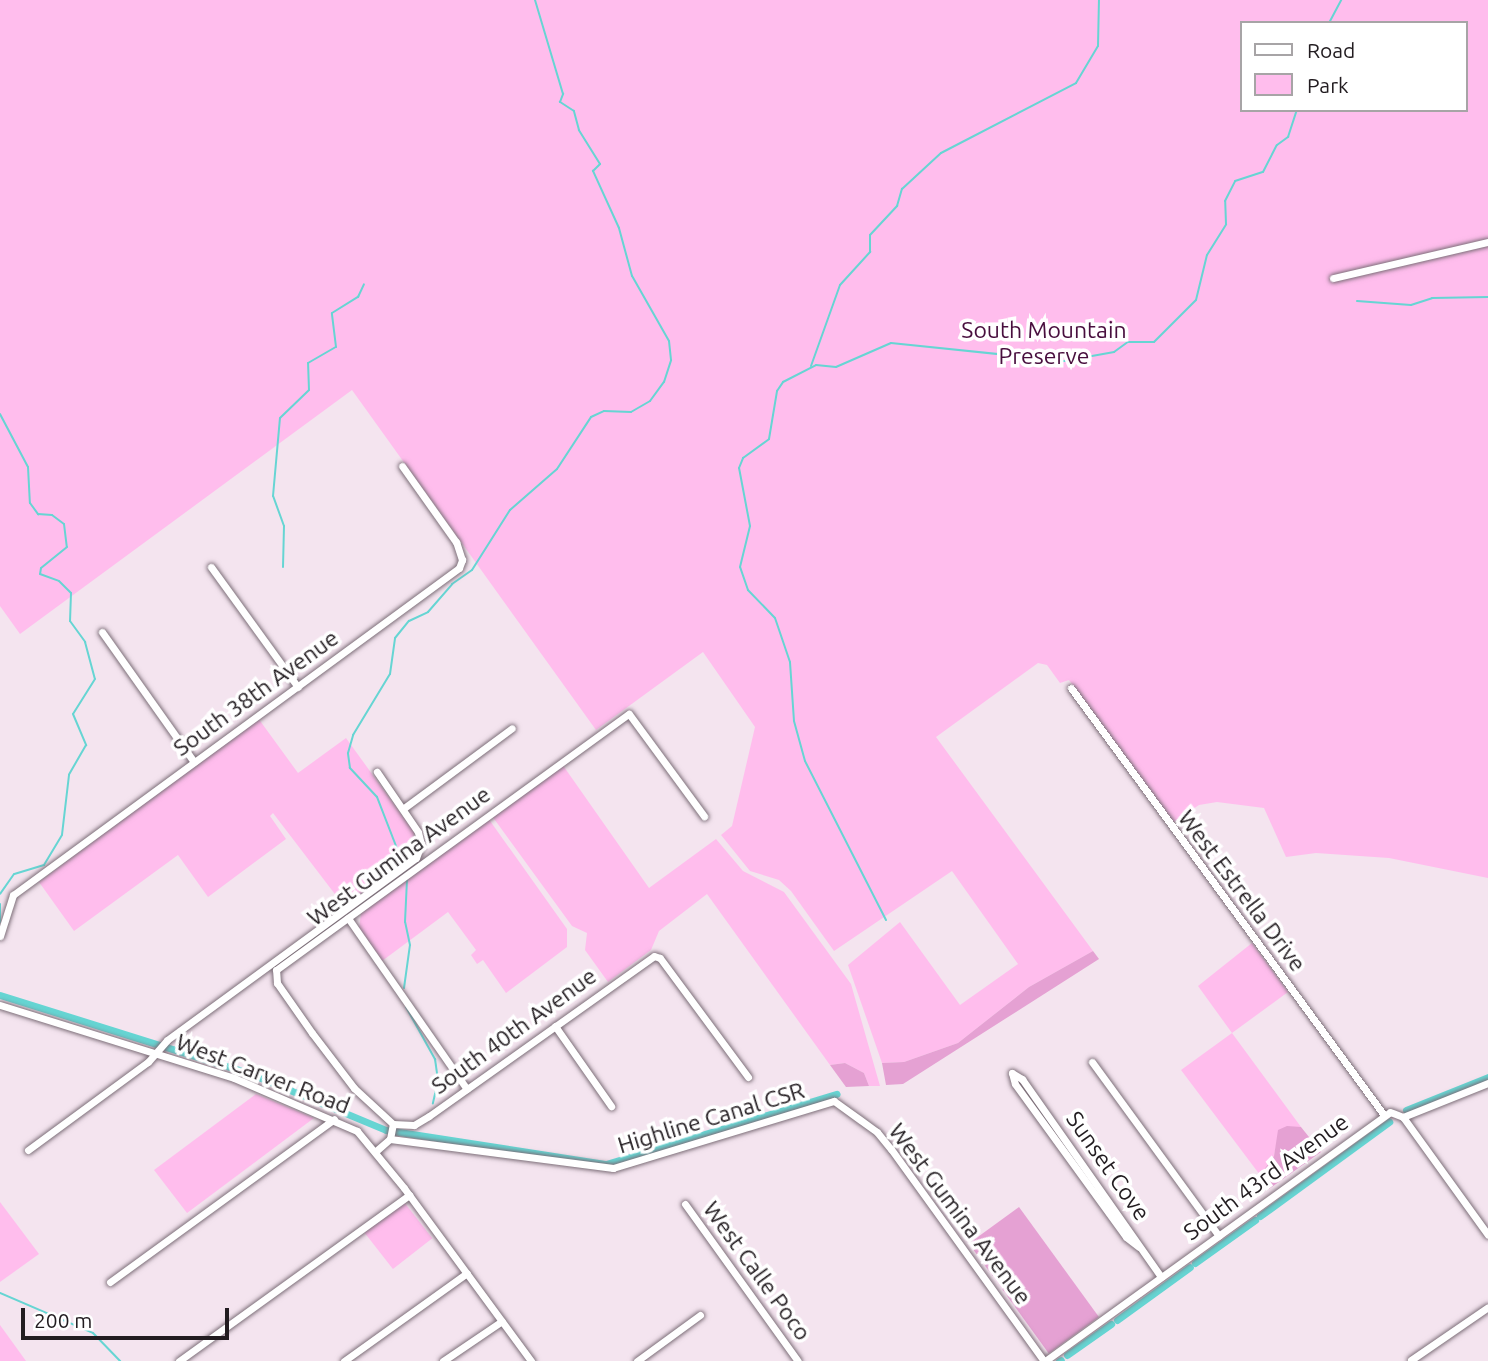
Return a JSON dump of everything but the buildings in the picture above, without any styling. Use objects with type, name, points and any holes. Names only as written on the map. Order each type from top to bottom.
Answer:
[{"type":"street","points":[[1334,278],[1488,242]]},
{"type":"street","name":"South 38th Avenue","points":[[0,936],[13,895],[450,575],[462,560],[456,542],[402,466]]},
{"type":"street","points":[[211,567],[298,687]]},
{"type":"street","points":[[102,632],[194,762]]},
{"type":"street","name":"West Estrella Drive","points":[[1071,688],[1384,1115]]},
{"type":"street","name":"West Gumina Avenue","points":[[393,1127],[354,1088],[277,983],[276,970],[283,963],[629,714],[704,816]]},
{"type":"street","points":[[404,808],[512,728]]},
{"type":"street","points":[[28,1150],[407,866],[421,844],[404,808],[377,772]]},
{"type":"street","points":[[348,918],[467,1089]]},
{"type":"street","name":"South 40th Avenue","points":[[393,1127],[414,1125],[654,956],[660,958],[748,1077]]},
{"type":"street","name":"West Carver Road","points":[[0,1005],[161,1048],[357,1131],[376,1151],[531,1361]]},
{"type":"street","points":[[555,1026],[611,1106]]},
{"type":"street","points":[[1092,1062],[1219,1236]]},
{"type":"street","name":"Sunset Cove","points":[[1012,1073],[1022,1079],[1127,1222],[1139,1247],[1126,1237],[1015,1084],[1012,1073]]},
{"type":"street","points":[[1488,1083],[1403,1117],[1488,1235]]},
{"type":"street","name":"West Gumina Avenue","points":[[834,1101],[877,1132],[891,1149],[1045,1361]]},
{"type":"street","name":"Highline Canal CSR","points":[[390,1139],[613,1168],[834,1101]]},
{"type":"street","name":"South 43rd Avenue","points":[[1045,1361],[1384,1115],[1395,1112],[1403,1117]]},
{"type":"street","points":[[110,1282],[334,1119]]},
{"type":"street","points":[[376,1151],[390,1139],[393,1127]]},
{"type":"street","points":[[178,1361],[409,1195]]},
{"type":"street","name":"West Calle Poco","points":[[685,1204],[798,1361]]},
{"type":"street","points":[[1139,1247],[1161,1277]]},
{"type":"street","points":[[344,1361],[467,1273]]},
{"type":"street","points":[[1411,1360],[1488,1307]]},
{"type":"street","points":[[637,1361],[700,1315]]},
{"type":"street","points":[[443,1361],[502,1321]]},
{"type":"green space","name":"South Mountain Preserve","points":[[0,0],[1488,0],[1488,878],[1389,858],[1316,853],[1286,857],[1264,808],[1217,802],[1199,805],[1172,823],[1069,680],[1060,683],[1047,665],[1038,663],[936,737],[1093,951],[1029,987],[958,1043],[904,1062],[882,1063],[848,965],[900,922],[960,1005],[1018,964],[952,871],[834,951],[791,891],[779,880],[750,871],[721,835],[732,826],[755,727],[703,652],[596,730],[352,390],[20,634],[0,606]]},
{"type":"green space","points":[[258,718],[298,773],[346,738],[414,832],[412,857],[344,906],[273,813],[270,816],[286,839],[208,897],[178,855],[74,931],[39,882]]},
{"type":"green space","points":[[562,764],[649,888],[716,839],[743,871],[784,892],[851,984],[880,1086],[869,1086],[864,1073],[845,1063],[830,1065],[707,894],[659,931],[651,950],[608,982],[585,950],[587,933],[572,926],[492,816]]},
{"type":"green space","points":[[488,818],[567,929],[567,947],[506,993],[483,960],[477,964],[471,955],[476,950],[448,912],[382,961],[359,929],[361,913]]},
{"type":"green space","points":[[1252,943],[1288,992],[1232,1033],[1198,986]]},
{"type":"green space","points":[[1232,1033],[1301,1127],[1279,1130],[1274,1156],[1260,1175],[1181,1070]]},
{"type":"green space","points":[[256,1094],[314,1118],[187,1213],[154,1170]]},
{"type":"green space","points":[[0,1202],[39,1254],[0,1282]]},
{"type":"green space","points":[[404,1202],[432,1238],[393,1269],[365,1233]]},
{"type":"green space","points":[[0,1325],[26,1361],[0,1361]]},
{"type":"shaded area","points":[[1093,951],[1099,959],[903,1084],[886,1085],[882,1063],[904,1062],[958,1043],[1029,987]]},
{"type":"shaded area","points":[[845,1063],[864,1073],[869,1086],[846,1087],[830,1065]]},
{"type":"shaded area","points":[[1287,1126],[1301,1127],[1321,1152],[1269,1189],[1260,1175],[1274,1156],[1278,1130]]},
{"type":"shaded area","points":[[1019,1207],[1099,1317],[1049,1353],[969,1243]]},
{"type":"waterway","points":[[403,864],[377,797],[350,768],[348,753],[353,735],[390,674],[395,638],[409,621],[428,612],[452,584],[472,570],[510,510],[557,469],[591,417],[604,411],[631,412],[650,401],[664,382],[671,360],[669,341],[632,276],[619,228],[593,171],[600,164],[579,130],[574,111],[560,102],[563,94],[535,0]]},
{"type":"waterway","points":[[811,366],[840,285],[870,252],[870,235],[897,206],[902,189],[941,153],[1076,83],[1098,46],[1099,0]]},
{"type":"waterway","points":[[1330,21],[1341,0]]},
{"type":"waterway","points":[[886,920],[805,761],[794,721],[790,662],[775,618],[748,590],[740,567],[750,526],[739,468],[743,458],[769,439],[777,391],[783,382],[816,365],[836,367],[891,343],[1064,361],[1114,352],[1128,342],[1154,342],[1196,300],[1207,255],[1226,224],[1225,201],[1235,181],[1263,172],[1277,145],[1288,137],[1296,112]]},
{"type":"waterway","points":[[283,567],[284,526],[273,496],[280,418],[309,390],[308,363],[336,347],[332,313],[358,297],[364,284]]},
{"type":"waterway","points":[[1357,301],[1411,305],[1432,298],[1488,297]]},
{"type":"waterway","points":[[0,414],[28,467],[30,503],[38,514],[52,515],[64,524],[67,547],[41,568],[40,574],[59,581],[71,593],[70,621],[85,642],[95,679],[73,714],[86,745],[69,775],[62,835],[44,865],[14,874],[0,894]]},
{"type":"waterway","points":[[404,988],[410,945],[405,922],[407,880]]},
{"type":"waterway","points":[[0,904],[0,922]]},
{"type":"waterway","points":[[0,995],[249,1073],[386,1130],[606,1164],[837,1094]]},
{"type":"waterway","points":[[406,1007],[435,1059],[438,1081],[433,1103]]},
{"type":"waterway","points":[[1406,1110],[1488,1077]]},
{"type":"waterway","points":[[1260,1216],[1389,1122]]},
{"type":"waterway","points":[[1195,1263],[1255,1220]]},
{"type":"waterway","points":[[1117,1320],[1190,1267]]},
{"type":"waterway","points":[[0,1293],[93,1333],[120,1361]]},
{"type":"waterway","points":[[1067,1355],[1111,1324]]}]
